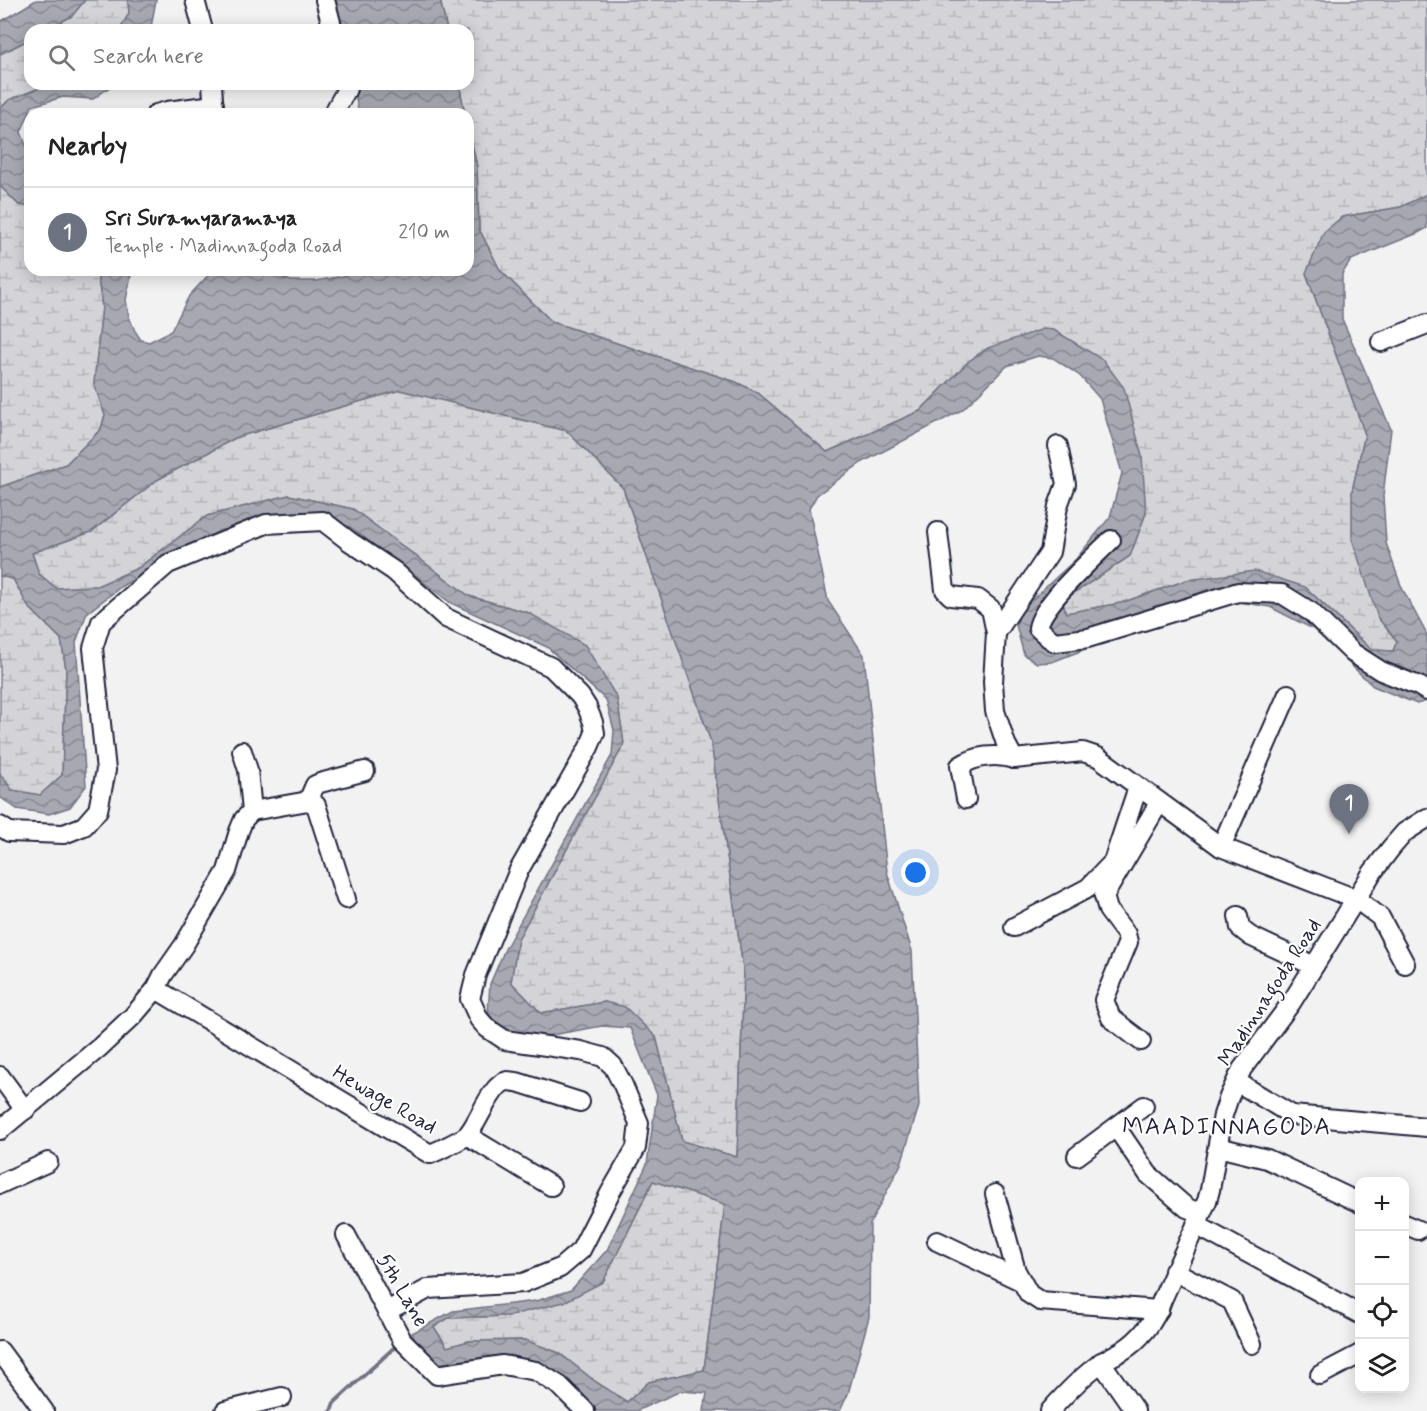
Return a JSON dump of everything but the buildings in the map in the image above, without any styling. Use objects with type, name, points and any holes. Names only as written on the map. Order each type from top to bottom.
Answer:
[{"type":"street","points":[[195,0],[201,24]]},
{"type":"street","points":[[325,0],[331,24]]},
{"type":"street","points":[[212,90],[214,108]]},
{"type":"street","points":[[336,108],[346,90]]},
{"type":"street","points":[[1381,342],[1427,324]]},
{"type":"street","points":[[996,633],[1050,552],[1058,506],[1066,484],[1058,446]]},
{"type":"street","points":[[0,826],[9,832],[64,834],[84,826],[98,810],[106,770],[93,648],[101,622],[168,564],[266,524],[323,521],[394,571],[446,618],[551,667],[580,696],[590,714],[595,733],[519,870],[476,975],[470,999],[479,1019],[487,1028],[505,1040],[581,1051],[603,1058],[613,1066],[639,1124],[636,1148],[581,1250],[560,1268],[523,1283],[429,1289],[387,1311]]},
{"type":"street","points":[[938,532],[945,590],[951,596],[978,599],[991,609],[996,633],[993,682],[995,711],[1006,744],[1014,759]]},
{"type":"street","points":[[1111,540],[1061,591],[1039,620],[1038,628],[1055,642],[1088,638],[1238,592],[1282,594],[1311,612],[1353,653],[1381,671],[1427,691]]},
{"type":"street","points":[[1221,847],[1288,694]]},
{"type":"street","points":[[242,751],[248,770],[252,811]]},
{"type":"street","points":[[966,799],[960,766],[970,759],[1001,754],[1014,759],[1083,752],[1098,757],[1221,847],[1356,899],[1380,916],[1405,964]]},
{"type":"street","points":[[308,801],[315,785],[365,771]]},
{"type":"street","points":[[1014,927],[1088,888],[1113,862],[1138,786]]},
{"type":"street","points":[[0,1130],[100,1047],[133,1016],[156,989],[226,871],[244,819],[252,811],[308,801],[315,805],[346,899]]},
{"type":"street","points":[[1141,1041],[1112,1018],[1104,1000],[1128,942],[1126,934],[1108,909],[1104,896],[1159,803]]},
{"type":"street","name":"Madinnagoda Road","points":[[1050,1411],[1101,1362],[1124,1350],[1144,1332],[1159,1310],[1210,1190],[1223,1115],[1242,1069],[1291,1003],[1372,873],[1406,832],[1427,818]]},
{"type":"street","points":[[1238,916],[1240,928],[1250,936],[1314,966]]},
{"type":"street","name":"Hewage Road","points":[[156,989],[430,1154],[468,1136]]},
{"type":"street","points":[[0,1076],[25,1110]]},
{"type":"street","points":[[550,1186],[468,1136],[498,1086],[507,1081],[517,1082],[580,1102]]},
{"type":"street","points":[[1236,1082],[1292,1115],[1427,1126]]},
{"type":"street","points":[[1077,1156],[1144,1106]]},
{"type":"street","points":[[1116,1127],[1148,1174],[1199,1219],[1355,1312]]},
{"type":"street","points":[[1218,1147],[1267,1159],[1355,1201]]},
{"type":"street","points":[[0,1184],[48,1162]]},
{"type":"street","points":[[995,1194],[1016,1272],[1029,1294],[1040,1301],[1159,1310]]},
{"type":"street","name":"5th Lane","points":[[346,1235],[402,1340],[437,1374],[503,1365],[536,1371],[560,1386],[585,1411]]},
{"type":"street","points":[[937,1241],[1021,1281]]},
{"type":"street","points":[[1174,1271],[1232,1301],[1252,1344]]},
{"type":"street","points":[[0,1351],[44,1411]]},
{"type":"street","points":[[1320,1375],[1355,1356]]},
{"type":"street","points":[[1101,1362],[1135,1411]]},
{"type":"street","points":[[225,1411],[282,1397]]},
{"type":"green space","points":[[85,0],[128,0],[129,13],[123,24],[57,24],[72,16]]},
{"type":"green space","points":[[440,0],[1427,0],[1427,194],[1401,207],[1342,217],[1306,273],[1365,434],[1352,491],[1378,618],[1397,641],[1393,651],[1372,650],[1305,587],[1187,580],[1121,603],[1066,613],[1063,603],[1071,595],[1130,556],[1146,513],[1103,360],[988,348],[969,361],[920,411],[827,452],[758,393],[736,382],[552,322],[500,270],[479,229],[477,167],[474,153],[474,108],[464,108],[460,90],[474,90],[474,24],[446,24]]},
{"type":"green space","points":[[24,42],[24,90],[35,90],[9,100],[0,109],[0,54]]},
{"type":"green space","points":[[0,186],[19,205],[24,205],[24,276],[98,276],[102,307],[94,384],[105,415],[101,429],[66,464],[0,487]]},
{"type":"green space","points":[[400,390],[567,431],[623,488],[711,742],[744,975],[737,1157],[682,1141],[656,1037],[605,1002],[541,1013],[511,982],[518,939],[624,744],[617,698],[529,613],[469,596],[353,509],[289,495],[207,516],[138,568],[97,586],[56,588],[39,574],[32,553],[91,532],[157,480],[237,437]]},
{"type":"green space","points":[[0,576],[13,579],[28,606],[61,639],[66,669],[62,775],[40,795],[12,790],[0,774]]},
{"type":"green space","points":[[653,1181],[725,1204],[704,1370],[649,1382],[627,1402],[596,1382],[559,1353],[525,1340],[469,1341],[447,1347],[434,1327],[448,1318],[508,1316],[603,1282]]},
{"type":"water","points":[[36,0],[85,0],[72,16],[57,24],[24,24],[24,42],[0,54],[0,22]]},
{"type":"water","points":[[128,0],[156,0],[152,24],[123,24],[129,13]]},
{"type":"water","points":[[336,0],[440,0],[446,24],[342,24]]},
{"type":"water","points":[[35,90],[106,90],[93,99],[63,97],[31,108],[24,108],[24,125],[21,132],[24,140],[24,205],[19,205],[0,186],[0,109],[9,100]]},
{"type":"water","points":[[354,90],[460,90],[464,108],[358,108]]},
{"type":"water","points":[[474,153],[477,167],[479,229],[500,270],[552,322],[736,382],[758,393],[827,452],[920,411],[969,361],[988,348],[1043,329],[1054,330],[1103,360],[1124,388],[1142,456],[1146,513],[1130,556],[1071,595],[1063,603],[1066,613],[1121,603],[1187,580],[1255,571],[1305,587],[1372,650],[1393,651],[1397,641],[1378,618],[1352,539],[1352,491],[1365,434],[1306,273],[1324,232],[1342,217],[1401,207],[1427,194],[1427,228],[1351,260],[1342,274],[1342,319],[1391,429],[1383,496],[1386,543],[1401,586],[1427,635],[1427,701],[1417,704],[1373,686],[1313,629],[1270,607],[1240,602],[1176,614],[1052,662],[1037,663],[1024,655],[1016,625],[1021,610],[1076,559],[1110,517],[1122,473],[1100,399],[1080,376],[1053,358],[1038,356],[1007,366],[962,410],[861,463],[817,495],[809,509],[828,601],[864,655],[887,872],[912,951],[919,1106],[901,1164],[870,1224],[869,1317],[848,1394],[840,1411],[704,1411],[707,1393],[681,1391],[636,1411],[579,1411],[541,1373],[502,1355],[429,1365],[412,1333],[453,1311],[536,1301],[571,1290],[607,1250],[647,1164],[657,1095],[630,1028],[602,1026],[524,1040],[497,1026],[488,1012],[490,984],[505,949],[612,755],[614,730],[606,700],[547,647],[451,603],[350,527],[310,514],[249,521],[194,545],[122,586],[87,613],[76,642],[86,786],[70,807],[49,814],[17,809],[0,797],[0,774],[12,790],[40,795],[62,775],[66,669],[61,639],[28,606],[13,579],[0,576],[0,487],[66,464],[101,429],[105,415],[94,384],[102,307],[98,276],[131,276],[126,300],[129,317],[141,340],[149,342],[171,331],[189,296],[207,276],[277,276],[291,281],[316,281],[343,276],[474,276]],"holes":[[[400,390],[567,431],[623,488],[711,742],[744,975],[737,1157],[682,1141],[656,1037],[625,1007],[605,1002],[541,1013],[511,982],[518,939],[624,744],[617,698],[585,645],[529,613],[469,596],[353,509],[289,495],[207,516],[138,568],[97,586],[56,588],[39,574],[32,553],[91,532],[157,480],[237,437]],[[653,1181],[725,1204],[704,1370],[649,1382],[627,1402],[596,1382],[559,1353],[525,1340],[469,1341],[447,1347],[434,1327],[448,1318],[508,1316],[564,1302],[603,1282]]]},
{"type":"waterway","points":[[331,1411],[334,1403],[398,1344]]},
{"type":"place","name":"Sri Suramyaramaya","points":[[1349,834]]},
{"type":"district","name":"MAADINNAGODA","points":[[1227,1126]]}]
